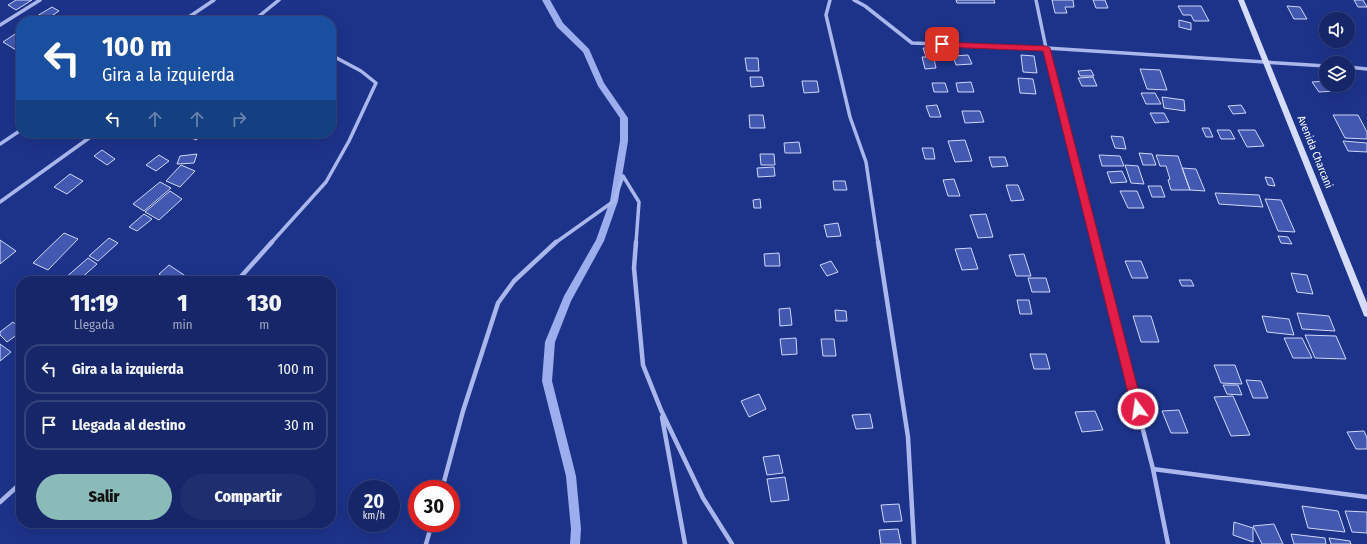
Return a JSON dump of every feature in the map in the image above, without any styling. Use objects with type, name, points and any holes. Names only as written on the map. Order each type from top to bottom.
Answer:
[{"type":"main road","name":"Avenida Charcani","points":[[1241,0],[1367,313]]},
{"type":"street","points":[[0,25],[40,0]]},
{"type":"street","points":[[190,16],[214,0]]},
{"type":"street","points":[[260,16],[279,0]]},
{"type":"street","points":[[830,0],[826,15],[850,117],[866,162],[908,437],[914,544]]},
{"type":"street","points":[[854,0],[865,6],[912,44],[1046,48],[1319,66]]},
{"type":"street","points":[[1036,0],[1046,48],[1153,469],[1168,544]]},
{"type":"street","points":[[241,276],[326,182],[349,141],[376,83],[361,71],[336,58]]},
{"type":"street","points":[[1355,68],[1367,69]]},
{"type":"street","points":[[0,144],[16,133]]},
{"type":"street","points":[[0,202],[89,138]]},
{"type":"street","points":[[444,480],[463,411],[498,303],[514,281],[555,243],[614,201],[623,176],[639,202],[634,268],[643,365],[661,410],[703,498],[732,544]]},
{"type":"street","points":[[661,410],[685,544]]},
{"type":"street","points":[[1153,469],[1367,497]]},
{"type":"street","points":[[0,502],[16,488]]},
{"type":"street","points":[[426,544],[429,532]]},
{"type":"building","points":[[16,0],[32,0],[16,10],[8,5]]},
{"type":"building","points":[[956,0],[994,0],[995,3],[957,3]]},
{"type":"building","points":[[1052,0],[1073,0],[1074,7],[1065,7],[1067,13],[1055,13]]},
{"type":"building","points":[[1093,0],[1105,0],[1108,8],[1096,8]]},
{"type":"building","points":[[1354,0],[1363,0],[1367,7],[1358,7]]},
{"type":"building","points":[[1178,6],[1201,6],[1209,21],[1194,21],[1191,15],[1183,15]]},
{"type":"building","points":[[1287,6],[1300,7],[1307,19],[1294,19]]},
{"type":"building","points":[[52,7],[59,11],[52,16],[37,16]]},
{"type":"building","points":[[1179,20],[1191,23],[1191,30],[1179,27]]},
{"type":"building","points":[[16,33],[16,50],[3,42]]},
{"type":"building","points":[[923,48],[940,48],[942,59],[934,59],[936,68],[925,69],[922,57],[926,57]]},
{"type":"building","points":[[968,55],[972,64],[956,65],[953,56]]},
{"type":"building","points":[[1021,55],[1034,56],[1037,73],[1023,72]]},
{"type":"building","points":[[745,58],[758,58],[759,71],[747,71]]},
{"type":"building","points":[[1140,69],[1160,70],[1167,90],[1147,89]]},
{"type":"building","points":[[1091,70],[1094,76],[1080,76],[1078,71]]},
{"type":"building","points":[[750,77],[762,77],[764,86],[751,87]]},
{"type":"building","points":[[1093,77],[1097,86],[1082,86],[1078,78]]},
{"type":"building","points":[[1018,78],[1033,79],[1036,94],[1020,93]]},
{"type":"building","points":[[802,81],[817,81],[819,92],[804,93]]},
{"type":"building","points":[[971,82],[974,92],[958,92],[956,83]]},
{"type":"building","points":[[1312,82],[1319,82],[1319,92]]},
{"type":"building","points":[[932,83],[945,83],[948,92],[934,92]]},
{"type":"building","points":[[1141,93],[1155,93],[1161,104],[1146,104]]},
{"type":"building","points":[[1162,97],[1184,100],[1185,111],[1164,108]]},
{"type":"building","points":[[937,105],[941,117],[930,117],[926,106]]},
{"type":"building","points":[[1241,105],[1246,113],[1233,114],[1228,106]]},
{"type":"building","points":[[962,111],[980,111],[984,122],[965,123]]},
{"type":"building","points":[[1150,113],[1164,113],[1169,122],[1155,123]]},
{"type":"building","points":[[749,115],[763,115],[765,128],[750,128]]},
{"type":"building","points":[[1333,115],[1358,115],[1367,132],[1367,139],[1345,138]]},
{"type":"building","points":[[1202,128],[1209,128],[1213,137],[1206,137]]},
{"type":"building","points":[[1217,130],[1230,130],[1235,139],[1221,139]]},
{"type":"building","points":[[1238,130],[1255,130],[1264,146],[1247,147]]},
{"type":"building","points":[[1111,136],[1123,137],[1126,149],[1115,148]]},
{"type":"building","points":[[965,140],[972,161],[955,162],[948,141]]},
{"type":"building","points":[[1343,141],[1367,143],[1367,152],[1348,151]]},
{"type":"building","points":[[799,142],[801,153],[785,153],[784,143]]},
{"type":"building","points":[[922,148],[933,148],[935,159],[925,159]]},
{"type":"building","points":[[102,150],[115,159],[107,165],[94,156]]},
{"type":"building","points":[[1139,153],[1152,154],[1156,165],[1143,165]]},
{"type":"building","points":[[197,154],[194,163],[177,164],[180,156]]},
{"type":"building","points":[[760,154],[774,154],[775,165],[761,165]]},
{"type":"building","points":[[159,155],[169,161],[156,171],[146,165]]},
{"type":"building","points":[[1099,155],[1120,156],[1124,166],[1102,166]]},
{"type":"building","points":[[1156,155],[1178,156],[1190,190],[1171,190],[1168,180],[1170,179],[1166,166],[1160,166]]},
{"type":"building","points":[[989,157],[1005,157],[1008,166],[992,167]]},
{"type":"building","points":[[181,165],[195,171],[180,187],[166,181]]},
{"type":"building","points":[[1125,165],[1138,166],[1144,184],[1131,183]]},
{"type":"building","points":[[774,167],[775,176],[758,177],[757,168]]},
{"type":"building","points":[[1182,168],[1196,169],[1205,191],[1190,190]]},
{"type":"building","points":[[1122,171],[1127,182],[1111,183],[1107,172]]},
{"type":"building","points":[[70,174],[83,181],[67,194],[54,187]]},
{"type":"building","points":[[1265,177],[1272,178],[1275,186],[1268,185]]},
{"type":"building","points":[[954,179],[960,196],[948,196],[943,180]]},
{"type":"building","points":[[833,181],[845,181],[847,190],[834,190]]},
{"type":"building","points":[[160,182],[171,188],[144,211],[133,204]]},
{"type":"building","points":[[1006,185],[1018,185],[1024,200],[1011,201]]},
{"type":"building","points":[[1148,186],[1161,186],[1165,197],[1152,197]]},
{"type":"building","points":[[170,191],[182,199],[159,220],[145,212]]},
{"type":"building","points":[[1120,191],[1137,191],[1144,208],[1128,208]]},
{"type":"building","points":[[1215,193],[1259,195],[1263,207],[1219,204]]},
{"type":"building","points":[[760,199],[761,208],[754,208],[753,200]]},
{"type":"building","points":[[1265,199],[1281,200],[1295,232],[1278,231]]},
{"type":"building","points":[[144,214],[152,219],[137,231],[129,227]]},
{"type":"building","points":[[986,214],[993,237],[978,238],[970,215]]},
{"type":"building","points":[[838,223],[841,236],[827,237],[824,225]]},
{"type":"building","points":[[64,233],[78,239],[48,270],[33,263]]},
{"type":"building","points":[[1278,236],[1288,237],[1292,244],[1281,243]]},
{"type":"building","points":[[109,238],[118,243],[98,261],[89,256]]},
{"type":"building","points":[[0,240],[16,251],[0,264]]},
{"type":"building","points":[[971,248],[978,269],[962,270],[955,249]]},
{"type":"building","points":[[779,253],[780,266],[765,266],[764,254]]},
{"type":"building","points":[[1024,254],[1031,276],[1016,276],[1009,255]]},
{"type":"building","points":[[88,258],[97,264],[84,276],[67,276]]},
{"type":"building","points":[[831,261],[838,272],[827,276],[820,265]]},
{"type":"building","points":[[1125,261],[1141,261],[1148,278],[1132,278]]},
{"type":"building","points":[[169,265],[186,276],[162,276],[159,274]]},
{"type":"building","points":[[1291,273],[1307,275],[1313,294],[1297,292]]},
{"type":"building","points":[[1028,278],[1046,278],[1050,292],[1032,292]]},
{"type":"building","points":[[1179,280],[1191,280],[1194,286],[1182,286]]},
{"type":"building","points":[[1017,300],[1029,300],[1032,314],[1020,314]]},
{"type":"building","points":[[790,308],[792,325],[780,326],[779,309]]},
{"type":"building","points":[[835,310],[846,311],[847,321],[836,321]]},
{"type":"building","points":[[1297,313],[1329,316],[1335,331],[1302,329]]},
{"type":"building","points":[[1133,316],[1151,316],[1159,342],[1141,342]]},
{"type":"building","points":[[1262,316],[1289,319],[1294,335],[1267,332]]},
{"type":"building","points":[[13,322],[16,325],[16,336],[7,342],[0,335],[0,332]]},
{"type":"building","points":[[1305,335],[1336,336],[1346,359],[1315,358]]},
{"type":"building","points":[[796,338],[797,354],[782,355],[780,339]]},
{"type":"building","points":[[1284,338],[1302,338],[1312,358],[1293,358]]},
{"type":"building","points":[[821,339],[834,339],[836,356],[823,356]]},
{"type":"building","points":[[0,344],[11,352],[0,361]]},
{"type":"building","points":[[1030,354],[1046,354],[1050,369],[1034,369]]},
{"type":"building","points":[[1214,365],[1235,365],[1242,384],[1221,383]]},
{"type":"building","points":[[1246,380],[1261,381],[1268,398],[1253,398]]},
{"type":"building","points":[[1223,385],[1238,385],[1242,395],[1227,394]]},
{"type":"building","points":[[759,394],[766,409],[749,417],[741,401]]},
{"type":"building","points":[[1233,396],[1250,435],[1231,436],[1214,397]]},
{"type":"building","points":[[1179,410],[1188,433],[1171,433],[1162,411]]},
{"type":"building","points":[[1095,411],[1103,430],[1082,432],[1075,412]]},
{"type":"building","points":[[870,414],[873,428],[856,429],[852,415]]},
{"type":"building","points":[[1364,431],[1367,438],[1367,449],[1356,449],[1347,432]]},
{"type":"building","points":[[779,455],[783,473],[767,475],[763,457]]},
{"type":"building","points":[[785,477],[789,500],[771,502],[767,479]]},
{"type":"building","points":[[899,504],[902,521],[884,522],[881,505]]},
{"type":"building","points":[[1302,506],[1338,511],[1345,532],[1308,528]]},
{"type":"building","points":[[1345,511],[1367,512],[1367,533],[1352,532]]},
{"type":"building","points":[[1234,522],[1253,528],[1253,542],[1233,535]]},
{"type":"building","points":[[1274,524],[1283,544],[1262,544],[1253,526]]},
{"type":"building","points":[[898,529],[901,544],[881,544],[879,530]]},
{"type":"building","points":[[1291,534],[1325,538],[1326,544],[1294,544]]},
{"type":"building","points":[[1329,538],[1350,541],[1351,544],[1331,544]]},
{"type":"waterway","points":[[546,0],[560,25],[586,51],[601,84],[624,118],[624,141],[614,201],[600,241],[567,299],[550,342],[547,381],[571,476],[576,529],[575,544]]},
{"type":"route","points":[[942,44],[1046,48],[1138,409]]}]
